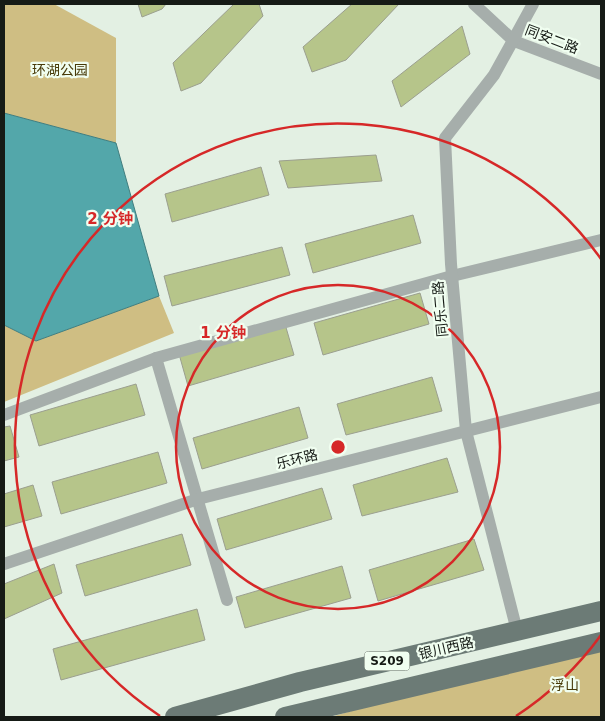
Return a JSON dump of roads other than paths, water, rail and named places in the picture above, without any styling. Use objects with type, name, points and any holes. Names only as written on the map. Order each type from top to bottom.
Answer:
[{"type":"main road","name":"银川西路","points":[[175,717],[300,682],[601,611]]},
{"type":"main road","name":"S209","points":[[285,717],[601,642]]},
{"type":"street","name":"同安二路","points":[[474,4],[514,41],[601,74]]},
{"type":"street","name":"同乐二路","points":[[517,631],[466,431],[452,276],[445,138],[494,75],[533,4]]},
{"type":"street","points":[[4,415],[156,358],[452,276],[601,240]]},
{"type":"street","points":[[156,358],[227,600]]},
{"type":"street","name":"乐环路","points":[[4,564],[198,500],[601,397]]},
{"type":"water","points":[[4,113],[116,143],[159,296],[36,341],[4,325]]},
{"type":"park label","name":"环湖公园","points":[[60,70]]},
{"type":"park label","name":"浮山","points":[[565,685]]}]
